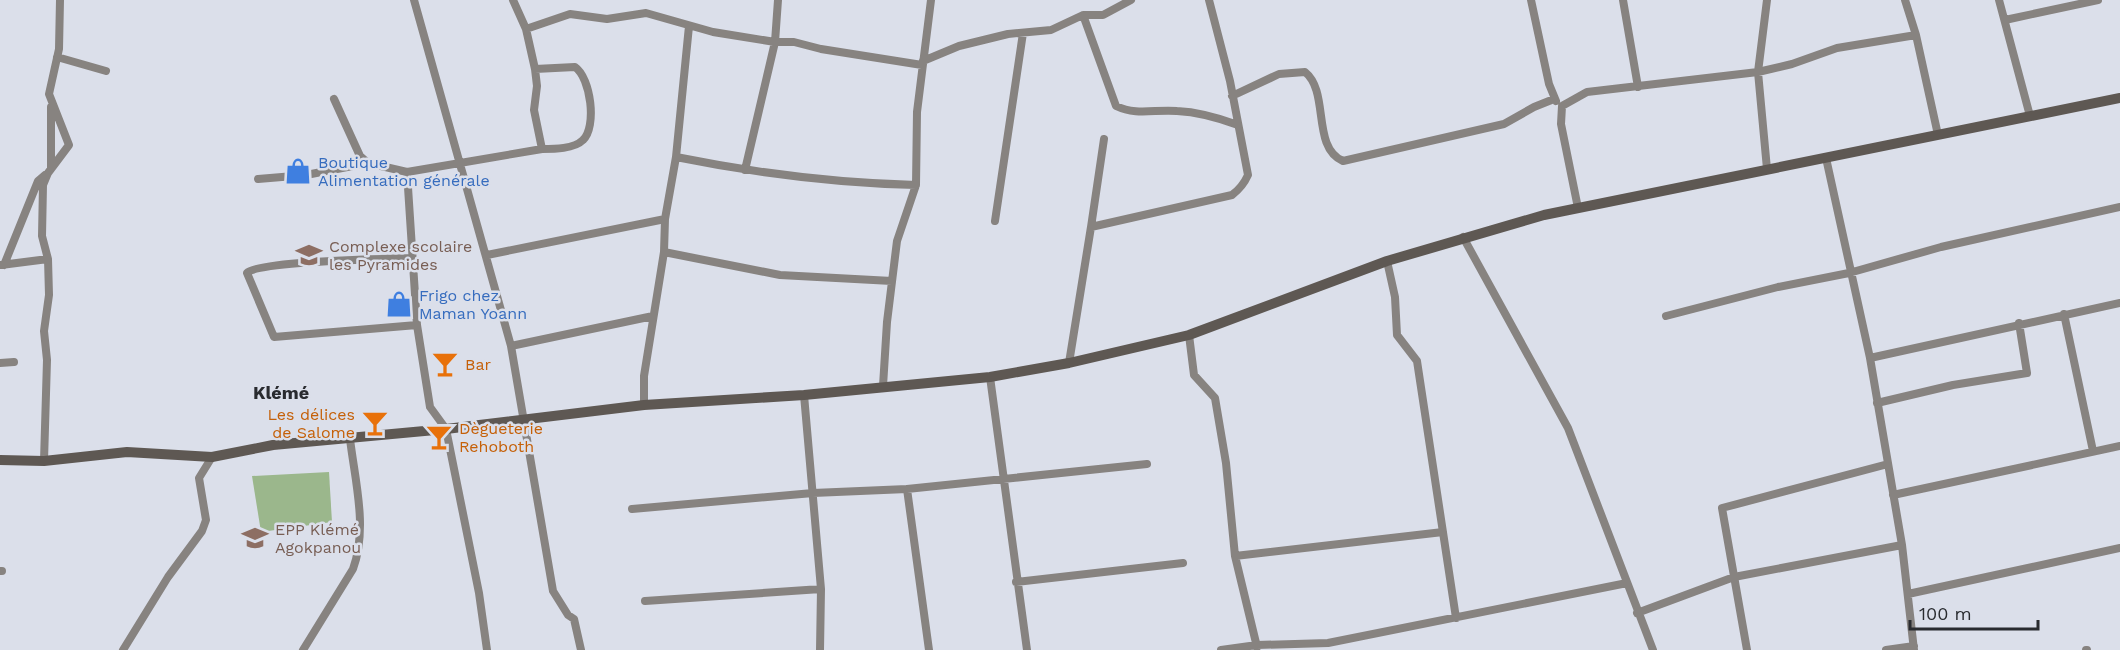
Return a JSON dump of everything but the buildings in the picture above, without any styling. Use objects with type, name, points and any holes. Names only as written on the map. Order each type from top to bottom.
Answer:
[{"type":"street","points":[[44,460],[47,360],[44,331],[49,295],[48,259],[42,236],[43,185],[49,171],[50,84],[61,30],[60,0]]},
{"type":"street","points":[[414,0],[511,346],[536,504],[553,591],[568,615],[574,620],[581,650]]},
{"type":"street","points":[[513,0],[526,30],[535,69],[537,86],[534,110],[542,149]]},
{"type":"street","points":[[745,170],[775,42],[778,0]]},
{"type":"street","points":[[883,386],[897,241],[916,185],[917,112],[932,0]]},
{"type":"street","points":[[526,30],[570,14],[607,19],[646,13],[689,26],[775,42],[794,42],[821,49],[922,63],[959,46],[1023,33],[1051,30],[1083,15],[1103,15],[1131,0]]},
{"type":"street","points":[[1091,227],[1232,195],[1240,189],[1248,175],[1209,0]]},
{"type":"street","points":[[1531,0],[1554,99],[1562,106]]},
{"type":"street","points":[[1623,0],[1638,87]]},
{"type":"street","points":[[1767,0],[1758,72],[1767,169]]},
{"type":"street","points":[[1905,0],[1916,35],[1938,135]]},
{"type":"street","points":[[1999,0],[2030,116]]},
{"type":"street","points":[[2005,20],[2098,0]]},
{"type":"street","points":[[1083,15],[1116,106],[1134,113],[1176,110],[1199,113],[1238,125]]},
{"type":"street","points":[[644,405],[644,376],[664,252],[665,219],[675,157],[689,26]]},
{"type":"street","points":[[995,221],[1023,33]]},
{"type":"street","points":[[1562,106],[1587,92],[1758,72],[1837,48],[1916,35]]},
{"type":"street","points":[[57,57],[106,71]]},
{"type":"street","points":[[258,179],[306,175],[368,163],[407,172],[575,145],[584,140],[591,97],[583,76],[575,67],[535,69]]},
{"type":"street","points":[[1232,96],[1279,74],[1293,71],[1305,72],[1315,85],[1331,151],[1343,161],[1504,124],[1534,106],[1554,99]]},
{"type":"street","points":[[0,460],[44,460],[127,452],[212,457],[273,445],[446,429],[644,405],[804,395],[990,377],[1069,363],[1189,335],[1387,261],[1463,237],[1578,208],[2120,98]]},
{"type":"street","points":[[2,265],[38,181],[49,171],[69,145],[50,99]]},
{"type":"street","points":[[334,99],[360,156],[368,163]]},
{"type":"street","points":[[1562,106],[1561,124],[1578,208]]},
{"type":"street","points":[[1069,363],[1104,139]]},
{"type":"street","points":[[675,157],[745,170],[858,184],[916,185]]},
{"type":"street","points":[[1826,158],[1849,273],[1870,358],[1908,594],[1914,648],[1886,650]]},
{"type":"street","points":[[407,172],[417,325],[430,407],[446,429],[479,593],[487,650]]},
{"type":"street","points":[[1666,316],[1778,287],[1849,273],[1941,247],[2120,207]]},
{"type":"street","points":[[487,255],[665,219]]},
{"type":"street","points":[[1463,237],[1568,428],[1653,650]]},
{"type":"street","points":[[664,252],[780,275],[892,282]]},
{"type":"street","points":[[412,258],[274,265],[250,269],[247,273],[274,337],[417,325]]},
{"type":"street","points":[[2,265],[48,259]]},
{"type":"street","points":[[1387,261],[1395,297],[1397,335],[1418,361],[1456,618]]},
{"type":"street","points":[[1870,358],[2019,323],[2120,303]]},
{"type":"street","points":[[2064,314],[2093,451]]},
{"type":"street","points":[[511,346],[653,316]]},
{"type":"street","points":[[1877,403],[1953,385],[2027,373],[2019,323]]},
{"type":"street","points":[[1189,335],[1194,375],[1215,398],[1226,463],[1235,556],[1257,647]]},
{"type":"street","points":[[0,363],[14,362]]},
{"type":"street","points":[[990,377],[1027,650]]},
{"type":"street","points":[[804,395],[821,589],[820,650]]},
{"type":"street","points":[[303,650],[353,569],[358,556],[360,523],[350,439]]},
{"type":"street","points":[[1893,495],[2120,446]]},
{"type":"street","points":[[123,650],[168,578],[201,531],[206,520],[199,478],[212,457]]},
{"type":"street","points":[[632,508],[813,493],[907,489],[1147,464]]},
{"type":"street","points":[[1747,650],[1722,508],[1888,464]]},
{"type":"street","points":[[907,489],[929,650]]},
{"type":"street","points":[[1235,556],[1443,532]]},
{"type":"street","points":[[1637,613],[1734,576],[1902,546]]},
{"type":"street","points":[[1908,594],[2120,548]]},
{"type":"street","points":[[1016,582],[1183,563]]},
{"type":"street","points":[[1221,650],[1328,643],[1627,583]]},
{"type":"street","points":[[645,601],[821,589]]},
{"type":"green space","points":[[329,472],[332,522],[261,532],[252,476]]},
{"type":"place","name":"Boutique Alimentation générale","points":[[298,171]]},
{"type":"place","name":"Complexe scolaire les Pyramides","points":[[309,255]]},
{"type":"place","name":"Frigo chez Maman Yoann","points":[[399,304]]},
{"type":"place","name":"Bar","points":[[445,364]]},
{"type":"place","name":"Les délices de Salome","points":[[375,423]]},
{"type":"place","name":"Dègueterie Rehoboth","points":[[439,437]]},
{"type":"place","name":"EPP Klémé Agokpanou","points":[[255,538]]},
{"type":"district","name":"Klémé","points":[[281,392]]}]
